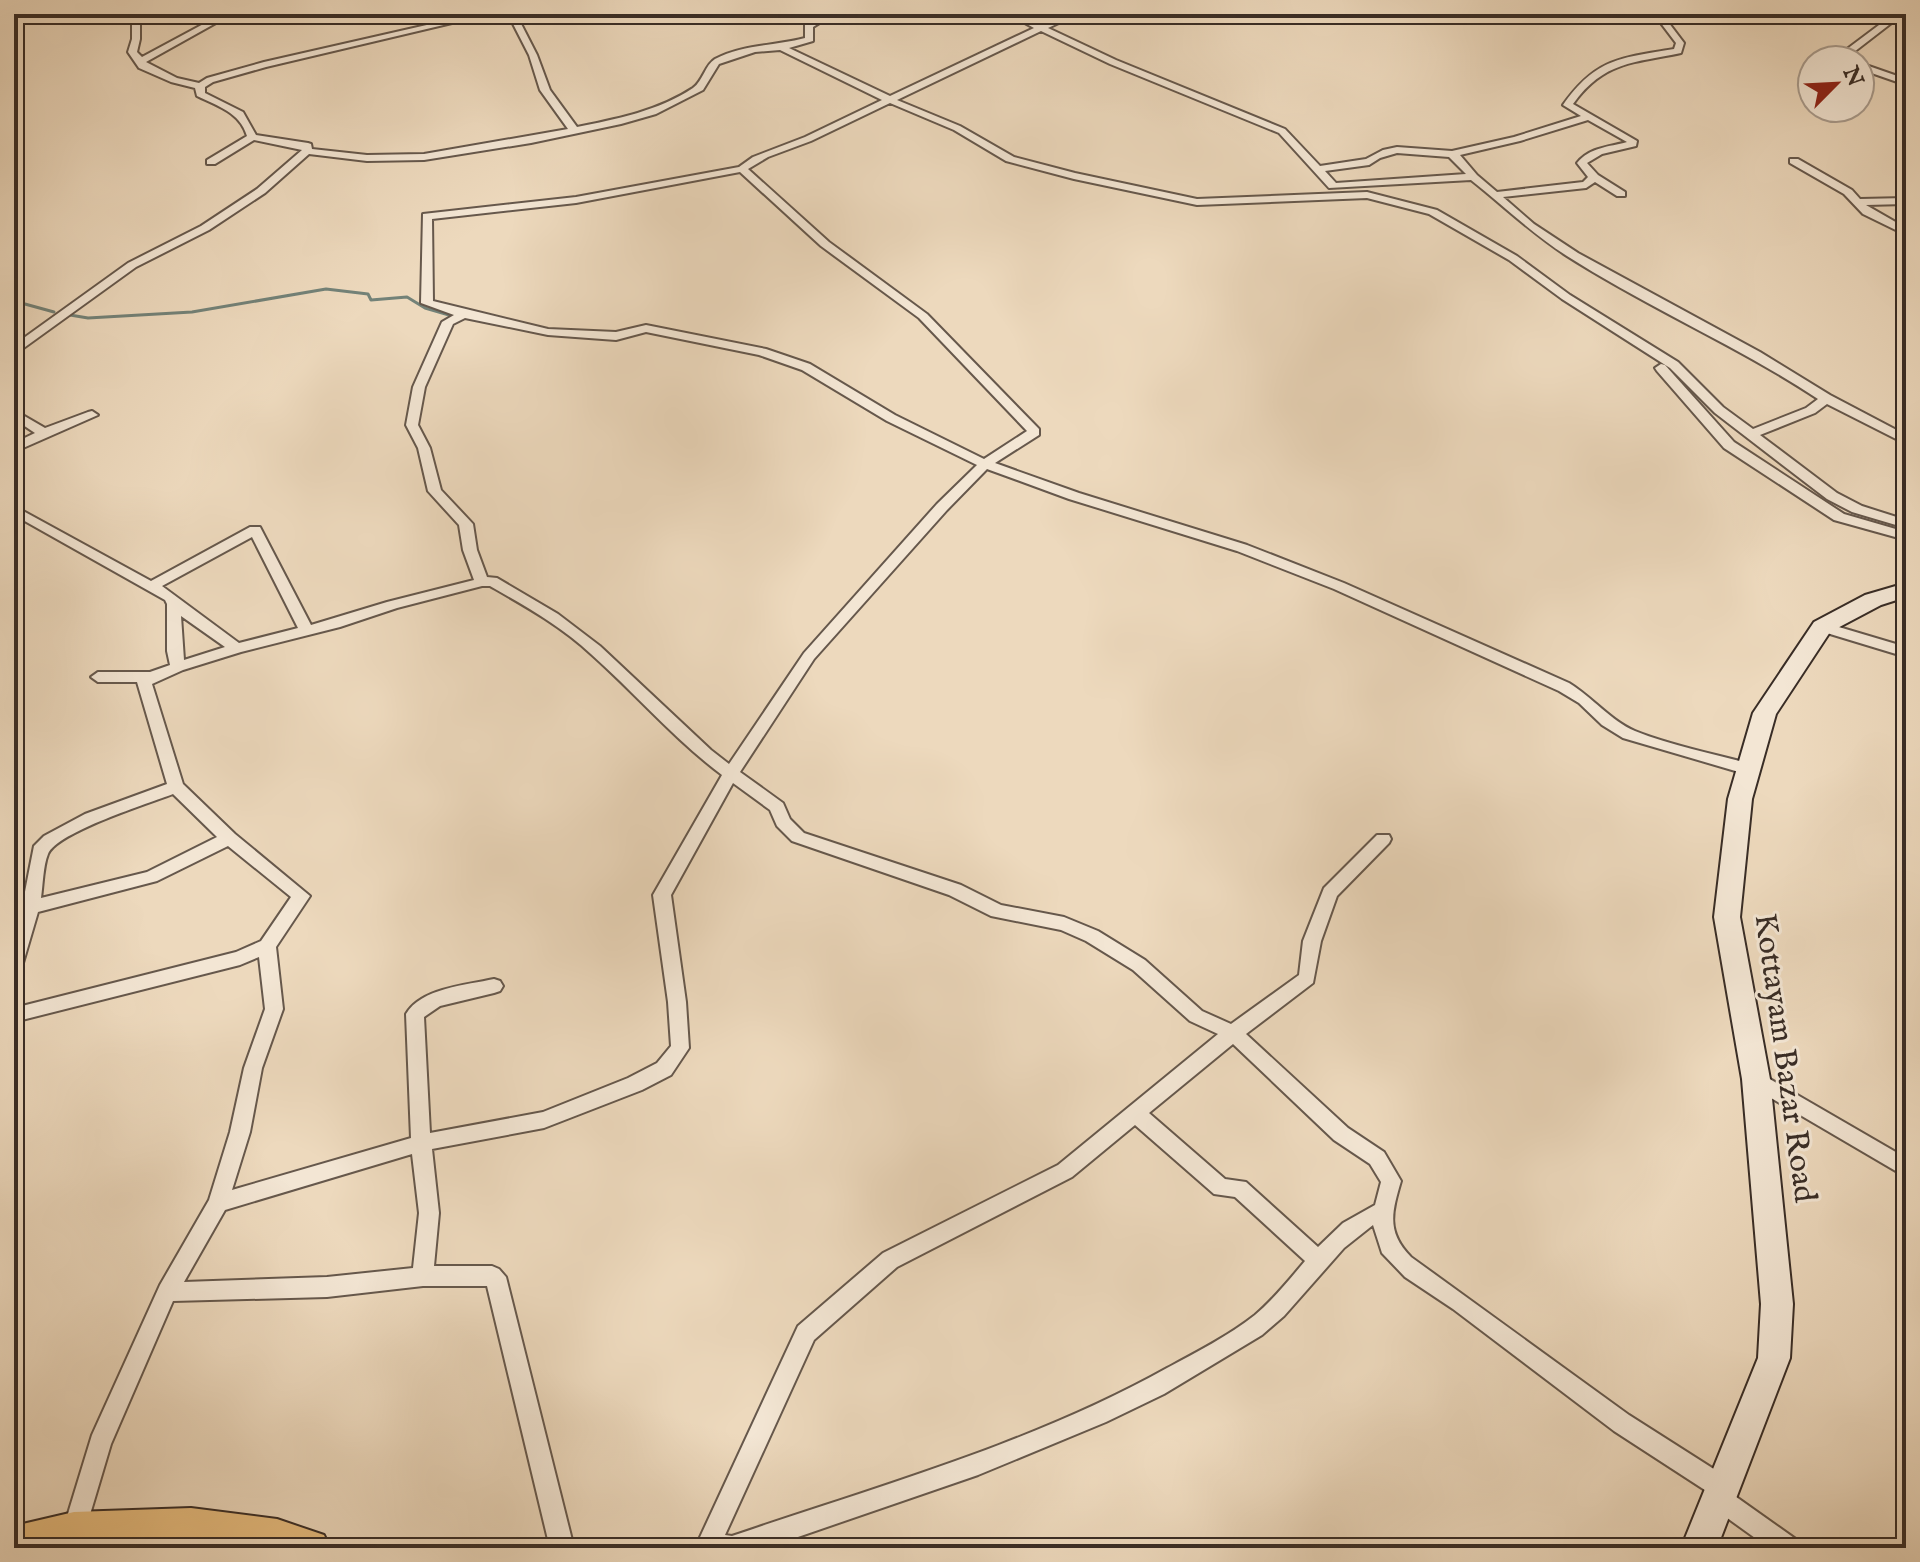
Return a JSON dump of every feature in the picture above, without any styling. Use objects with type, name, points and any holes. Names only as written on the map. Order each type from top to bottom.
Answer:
[{"type":"main road","name":"Kottayam Bazar Road","points":[[1699,1548],[1774,1358],[1777,1304],[1756,1079],[1727,917],[1740,799],[1765,713],[1822,627],[1873,600],[1906,590]]},
{"type":"main road","points":[[45,1541],[191,1527],[277,1538],[311,1548]]},
{"type":"street","points":[[136,14],[136,39],[132,52],[142,66],[200,90],[241,114],[249,121],[252,137]]},
{"type":"street","points":[[141,61],[228,14]]},
{"type":"street","points":[[158,85],[188,95],[264,65],[463,16],[486,14]]},
{"type":"street","points":[[512,14],[533,55],[545,90],[573,129]]},
{"type":"street","points":[[307,151],[367,158],[424,157],[531,140],[653,112],[700,88],[716,62],[754,49],[781,47],[810,39],[808,26],[830,14]]},
{"type":"street","points":[[1012,14],[1113,62],[1282,131],[1343,196]]},
{"type":"street","points":[[1074,14],[1001,49],[988,50],[960,63],[938,77],[807,140],[756,159],[742,169],[576,200],[427,216],[427,303],[548,332],[616,336],[646,328],[762,352],[806,367],[891,418],[985,464],[1256,553],[1339,586],[1564,687],[1628,734],[1749,769]]},
{"type":"street","points":[[1621,194],[1594,177],[1582,163],[1584,158],[1634,143],[1568,105],[1596,71],[1620,60],[1678,51],[1680,43],[1658,14]]},
{"type":"street","points":[[1880,14],[1906,21]]},
{"type":"street","points":[[1859,44],[1894,18]]},
{"type":"street","points":[[781,47],[890,100],[946,122],[1010,159],[1177,199],[1219,204],[1367,195],[1433,212],[1513,258],[1566,297],[1674,365],[1719,410],[1832,496],[1857,509],[1906,524]]},
{"type":"street","points":[[1876,72],[1906,82]]},
{"type":"street","points":[[1316,169],[1369,162],[1374,156],[1398,150],[1452,154],[1517,139],[1588,117]]},
{"type":"street","points":[[14,351],[132,265],[205,228],[261,191],[307,151],[308,146],[252,137],[211,162]]},
{"type":"street","points":[[1452,154],[1473,177],[1536,232],[1653,301],[1768,361],[1826,398],[1906,440]]},
{"type":"street","points":[[1794,161],[1848,192],[1867,212],[1906,232]]},
{"type":"street","points":[[218,1203],[421,1143],[544,1120],[635,1084],[664,1069],[680,1048],[662,895],[713,801],[809,656],[942,507],[985,464],[1035,432],[923,316],[825,244],[742,169]]},
{"type":"street","points":[[1333,186],[1473,177]]},
{"type":"street","points":[[1497,195],[1586,185],[1594,177]]},
{"type":"street","points":[[1857,202],[1871,199],[1906,201]]},
{"type":"street","points":[[464,314],[448,322],[419,387],[412,425],[424,448],[435,491],[466,524],[470,550],[482,582]]},
{"type":"street","points":[[1674,365],[1661,368],[1729,445],[1839,517],[1906,536]]},
{"type":"street","points":[[1754,434],[1763,428],[1786,423],[1821,404],[1826,398]]},
{"type":"street","points":[[14,414],[44,433]]},
{"type":"street","points":[[14,448],[92,415]]},
{"type":"street","points":[[14,510],[170,597],[174,604],[237,648]]},
{"type":"street","points":[[150,587],[255,530],[307,631]]},
{"type":"street","points":[[14,1015],[240,958],[267,946],[301,896],[229,838],[176,787],[144,683],[151,677],[237,648],[492,581],[564,625],[595,649],[705,754],[777,807],[783,822],[798,837],[955,890],[997,911],[1064,924],[1092,936],[1139,965],[1196,1016],[1233,1033],[1341,1134],[1377,1158],[1391,1181],[1382,1211],[1387,1244],[1410,1268],[1722,1494],[1789,1548]]},
{"type":"street","points":[[174,604],[174,651],[178,667]]},
{"type":"street","points":[[1822,627],[1906,652]]},
{"type":"street","points":[[98,677],[151,677]]},
{"type":"street","points":[[14,963],[31,907],[35,865],[40,850],[50,840],[91,818],[176,787]]},
{"type":"street","points":[[31,907],[151,877],[229,838]]},
{"type":"street","points":[[1382,1211],[1357,1221],[1318,1260],[1275,1311],[1216,1353],[1159,1386],[1026,1446],[732,1548],[709,1546],[806,1333],[890,1260],[1065,1171],[1233,1033],[1307,978],[1312,941],[1330,893],[1383,839]]},
{"type":"street","points":[[45,1541],[100,1443],[167,1292],[218,1203],[240,1132],[253,1068],[274,1009],[267,946]]},
{"type":"street","points":[[423,1276],[429,1213],[421,1143],[415,1014],[435,1000],[494,986]]},
{"type":"street","points":[[1756,1079],[1906,1168]]},
{"type":"street","points":[[1136,1114],[1221,1188],[1239,1188],[1318,1260]]},
{"type":"street","points":[[167,1292],[327,1287],[423,1276],[492,1276],[499,1284],[562,1548]]},
{"type":"waterway","points":[[70,315],[88,318],[192,312],[326,289],[368,294],[371,300],[407,297],[425,308],[449,315]]},
{"type":"waterway","points":[[14,301],[54,312]]}]
